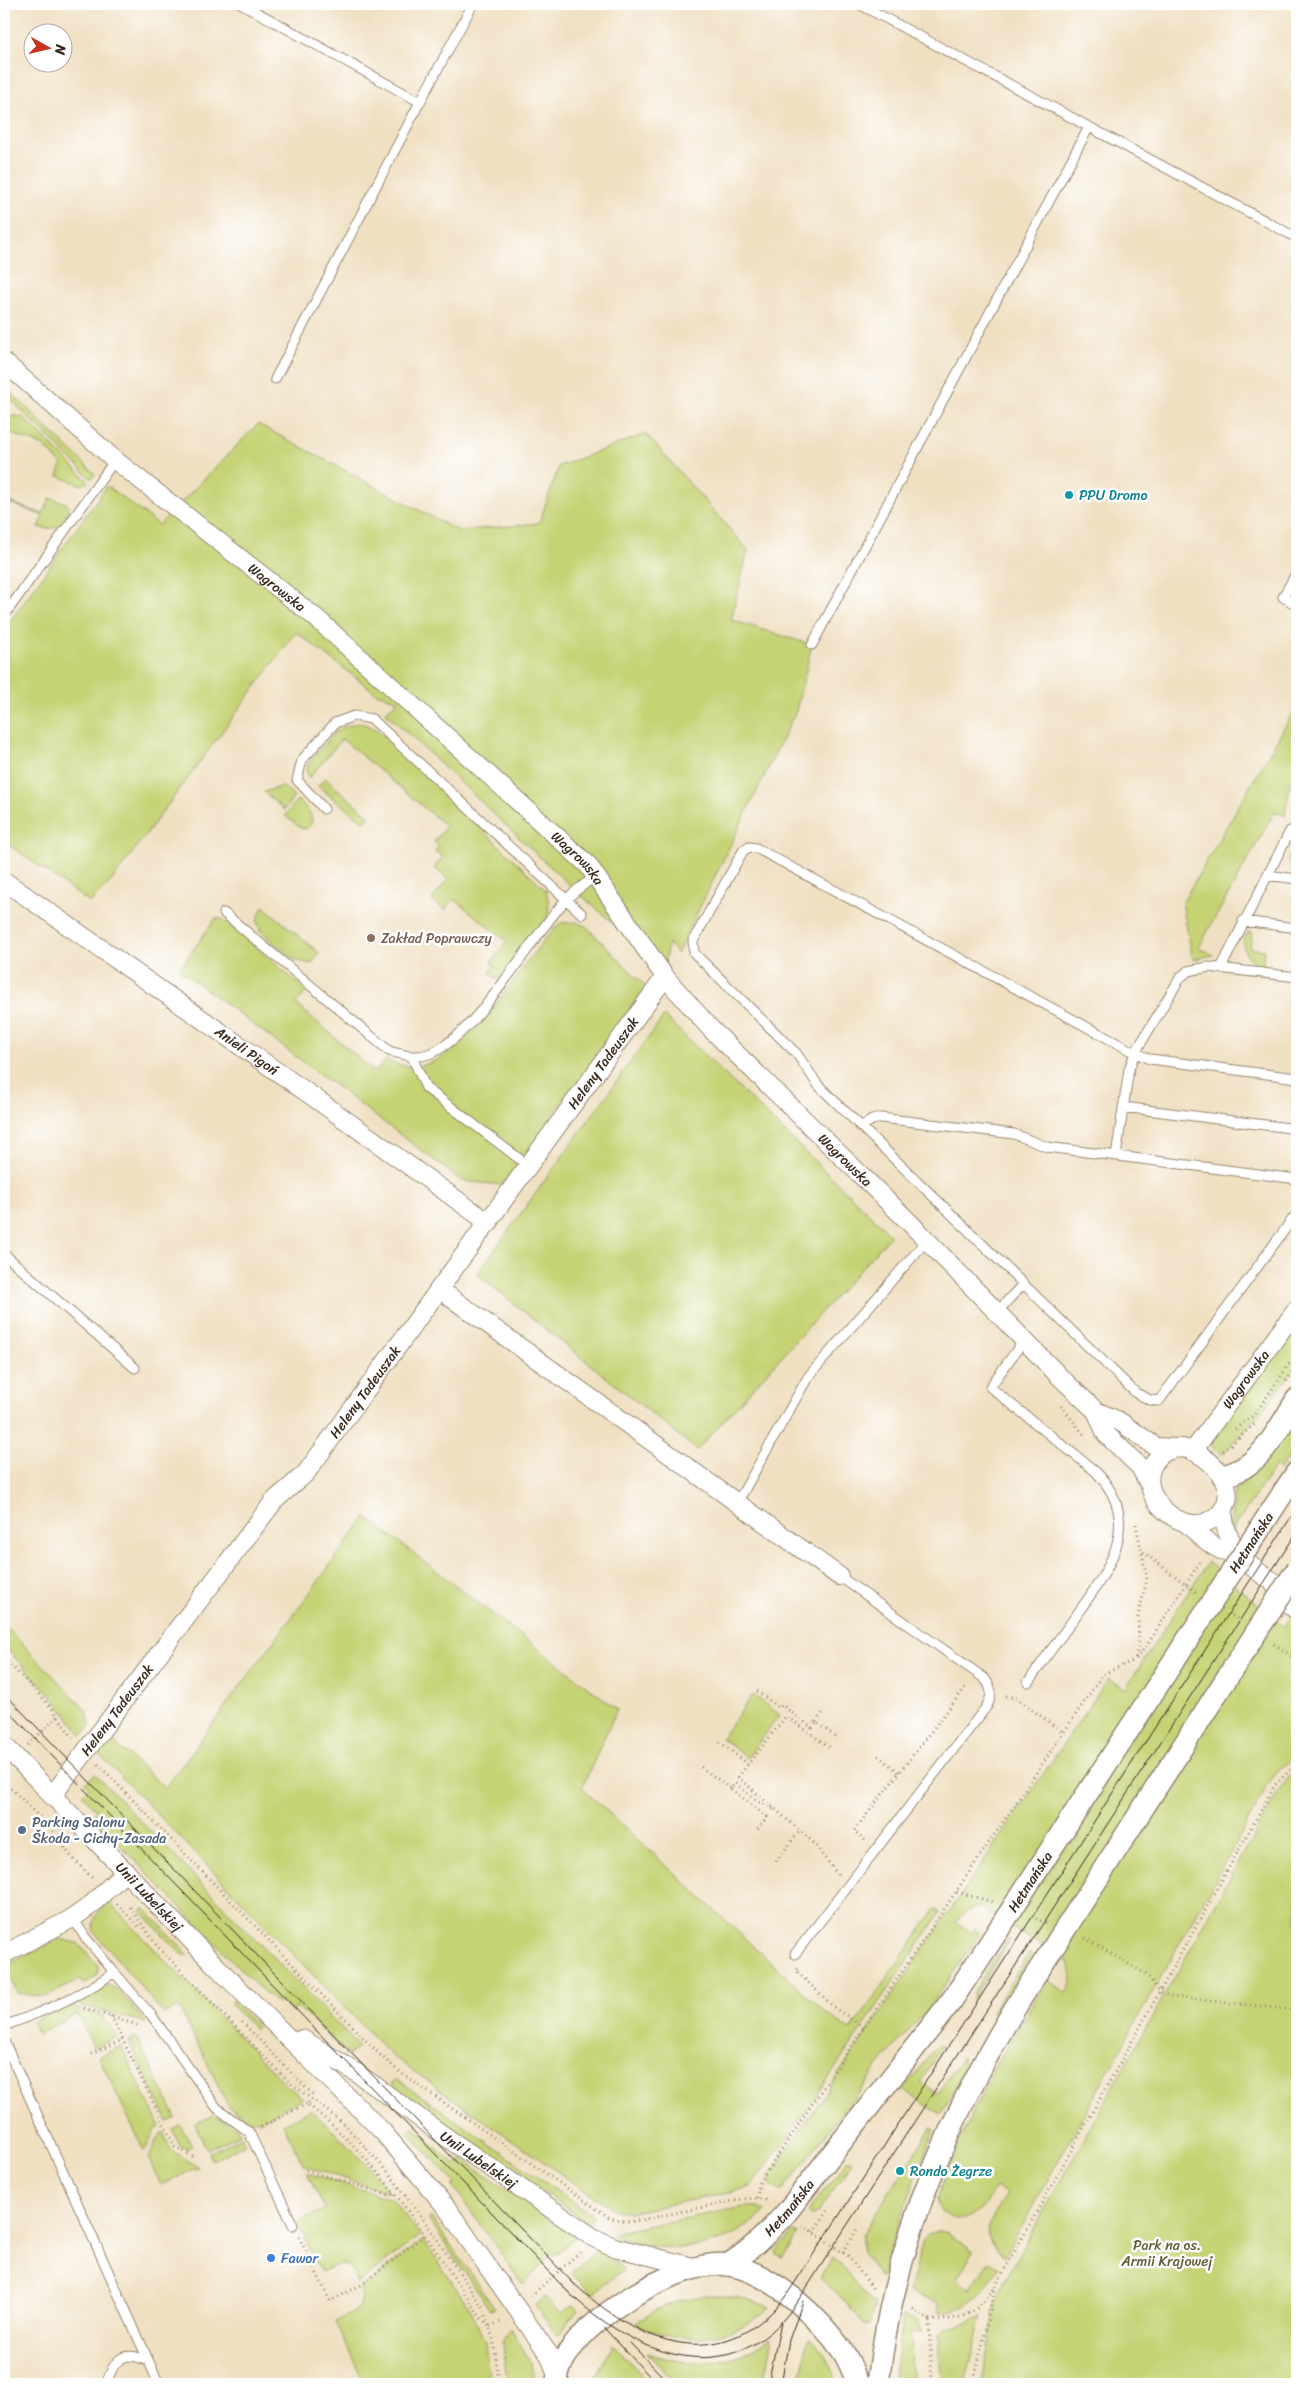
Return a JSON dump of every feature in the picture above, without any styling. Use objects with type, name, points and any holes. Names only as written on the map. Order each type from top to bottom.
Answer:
[{"type":"street","name":"Wagrowska","points":[[4,362],[115,460],[315,617],[581,858],[665,977],[710,1028],[927,1240],[1096,1411],[1118,1421],[1156,1447],[1185,1449],[1297,1309]]},
{"type":"street","name":"Anieli Pigoń","points":[[4,881],[489,1223]]},
{"type":"street","name":"Heleny Tadeuszak","points":[[52,1796],[274,1501],[306,1473],[530,1167],[665,977]]},
{"type":"street","points":[[439,1289],[839,1576]]},
{"type":"street","points":[[1238,1555],[1227,1554],[1211,1545],[1156,1501],[1148,1482],[1150,1469],[1155,1460],[1162,1454],[1185,1449],[1217,1470],[1237,1472],[1256,1459],[1271,1441],[1289,1394]]},
{"type":"street","name":"Wagrowska","points":[[1096,1411],[1106,1434],[1140,1467],[1148,1482]]},
{"type":"street","points":[[1217,1470],[1228,1492],[1224,1508],[1226,1528],[1238,1555],[1272,1581],[1297,1592]]},
{"type":"street","name":"Hetmańska","points":[[728,2264],[740,2257],[764,2237],[786,2213],[952,2000],[1292,1479]]},
{"type":"street","points":[[1187,1524],[1209,1522],[1224,1508]]},
{"type":"street","points":[[878,2384],[891,2301],[915,2216],[954,2120],[1009,2016],[1297,1569]]},
{"type":"street","points":[[1272,1581],[1284,1600],[1297,1611]]},
{"type":"street","name":"Unii Lubelskiej","points":[[9,1751],[215,1965],[277,2024],[383,2132],[446,2207],[517,2308],[550,2356],[557,2380]]},
{"type":"street","points":[[4,1954],[73,1918],[90,1906],[126,1871]]},
{"type":"street","name":"Unii Lubelskiej","points":[[277,2024],[357,2073],[453,2142],[594,2238],[614,2247],[693,2267]]},
{"type":"street","points":[[557,2380],[578,2340],[633,2295],[693,2267],[728,2264],[766,2280],[817,2319],[844,2354],[858,2384]]},
{"type":"lane","points":[[242,4],[420,102]]},
{"type":"lane","points":[[275,379],[472,4]]},
{"type":"lane","points":[[858,4],[1297,238]]},
{"type":"lane","points":[[812,646],[1089,127]]},
{"type":"lane","points":[[4,616],[115,460]]},
{"type":"lane","points":[[1297,572],[1283,597],[1297,605]]},
{"type":"lane","points":[[324,809],[297,780],[302,760],[335,723],[354,716],[372,719],[582,914]]},
{"type":"lane","points":[[1221,968],[1290,831],[1297,829]]},
{"type":"lane","points":[[1297,1078],[1150,1059],[1135,1053],[756,848],[743,851],[694,941],[694,953],[797,1054],[818,1085],[1136,1393],[1150,1400],[1159,1401],[1297,1213]]},
{"type":"lane","points":[[1267,875],[1297,878]]},
{"type":"lane","points":[[224,913],[390,1052],[412,1057],[430,1054],[452,1041],[474,1018],[566,899],[595,876]]},
{"type":"lane","points":[[1243,921],[1297,928]]},
{"type":"lane","points":[[1116,1156],[1129,1069],[1135,1053],[1180,978],[1198,968],[1221,968],[1297,978]]},
{"type":"lane","points":[[412,1057],[426,1088],[530,1167]]},
{"type":"lane","points":[[1123,1107],[1297,1129]]},
{"type":"lane","points":[[862,1127],[881,1118],[1014,1134],[1047,1147],[1297,1179]]},
{"type":"lane","points":[[737,1503],[808,1377],[927,1240]]},
{"type":"lane","points":[[4,1254],[135,1368]]},
{"type":"lane","points":[[997,1312],[1023,1284]]},
{"type":"lane","points":[[1024,1340],[990,1387],[1095,1471],[1106,1482],[1114,1494],[1120,1522],[1115,1551],[1105,1575],[1028,1682]]},
{"type":"lane","points":[[795,1954],[987,1706],[991,1689],[984,1678],[839,1576]]},
{"type":"lane","points":[[73,1918],[85,1938],[152,2016],[216,2108],[249,2132],[293,2225]]},
{"type":"lane","points":[[4,2026],[30,2016],[102,1980],[114,1972]]},
{"type":"lane","points":[[4,2042],[159,2384]]},
{"type":"lane","points":[[111,2384],[108,2379],[113,2365],[120,2358],[131,2356],[148,2361]]},
{"type":"path","points":[[1232,1430],[1254,1415],[1297,1353]]},
{"type":"path","points":[[1289,1394],[1297,1365]]},
{"type":"path","points":[[1217,1470],[1232,1442],[1260,1419]]},
{"type":"path","points":[[1133,1517],[1147,1579],[1138,1617],[1139,1639],[1134,1660]]},
{"type":"path","points":[[757,2198],[759,2183],[1103,1674],[1134,1660],[1147,1645],[1211,1545]]},
{"type":"path","points":[[4,1658],[58,1716],[70,1735],[85,1751],[382,2057],[410,2079],[610,2218],[631,2222],[757,2198],[772,2203],[843,2252],[872,2289],[891,2301],[905,2305],[930,2320],[951,2319],[974,2311],[985,2302],[1275,1785],[1297,1763]]},
{"type":"path","points":[[876,1849],[854,1831],[968,1684]]},
{"type":"path","points":[[757,1691],[779,1708],[782,1705],[812,1728]]},
{"type":"path","points":[[812,1734],[812,1728],[824,1711]]},
{"type":"path","points":[[9,1751],[58,1716]]},
{"type":"path","points":[[829,1747],[812,1734],[807,1733],[786,1716],[738,1777],[814,1843],[839,1877]]},
{"type":"path","points":[[816,1722],[836,1738]]},
{"type":"path","points":[[720,1742],[748,1764]]},
{"type":"path","points":[[878,1756],[899,1772]]},
{"type":"path","points":[[701,1767],[767,1817],[756,1832]]},
{"type":"path","points":[[4,1781],[55,1833],[69,1854],[98,1884]]},
{"type":"path","points":[[730,1789],[734,1783],[758,1802],[779,1811]]},
{"type":"path","points":[[776,1861],[800,1832]]},
{"type":"path","points":[[113,1900],[140,1928]]},
{"type":"path","points":[[128,1903],[157,1946],[294,2086],[342,2122],[388,2172],[426,2223],[483,2308],[493,2338],[500,2384]]},
{"type":"path","points":[[795,1954],[804,1960],[796,1971],[835,2008],[865,2028]]},
{"type":"path","points":[[1160,1992],[1173,1997],[1297,2010]]},
{"type":"path","points":[[79,2007],[140,2026]]},
{"type":"path","points":[[111,2016],[175,2147],[195,2156]]},
{"type":"path","points":[[90,2054],[122,2040]]},
{"type":"path","points":[[249,2132],[308,2103],[336,2127],[395,2194],[480,2317],[489,2326]]},
{"type":"path","points":[[306,2170],[389,2196],[395,2194]]},
{"type":"path","points":[[813,2232],[829,2209]]},
{"type":"path","points":[[489,2326],[504,2321],[594,2238],[610,2218]]},
{"type":"path","points":[[293,2225],[330,2301],[361,2285],[425,2235]]},
{"type":"path","points":[[843,2252],[858,2228]]},
{"type":"path","points":[[973,2384],[996,2285]]},
{"type":"path","points":[[930,2320],[932,2384]]},
{"type":"green space","points":[[8,390],[95,474],[91,479],[5,394]]},
{"type":"green space","points":[[4,415],[23,417],[89,482],[81,485],[58,476],[62,465],[44,446],[4,431]]},
{"type":"green space","points":[[258,424],[458,531],[539,523],[559,466],[646,434],[748,550],[731,620],[812,645],[796,711],[677,954],[668,943],[664,967],[576,891],[385,712],[398,701],[376,693],[296,632],[113,879],[90,903],[4,841],[4,630],[107,486],[159,525]]},
{"type":"green space","points":[[50,498],[66,503],[69,507],[63,523],[54,528],[38,527],[43,516],[7,502],[4,509],[4,500],[43,514]]},
{"type":"green space","points":[[1297,706],[1297,771],[1289,786],[1285,816],[1275,811],[1199,947],[1213,955],[1193,960],[1182,903]]},
{"type":"green space","points":[[359,723],[368,725],[386,736],[425,774],[426,779],[428,778],[546,890],[549,904],[548,917],[498,980],[490,973],[495,966],[491,963],[507,941],[454,899],[445,910],[432,900],[448,879],[434,868],[443,857],[435,851],[439,846],[434,842],[446,826],[342,739],[309,778],[306,771],[308,764],[333,734],[343,727]]},
{"type":"green space","points":[[325,778],[369,816],[364,822],[318,786]]},
{"type":"green space","points":[[282,786],[294,797],[284,810],[264,792]]},
{"type":"green space","points":[[297,800],[311,816],[312,823],[306,829],[301,828],[285,816]]},
{"type":"green space","points":[[1297,842],[1297,869],[1292,867],[1288,860]]},
{"type":"green space","points":[[263,906],[319,953],[312,964],[294,960],[260,930],[257,921]]},
{"type":"green space","points":[[216,918],[224,920],[307,991],[296,1004],[375,1072],[386,1060],[413,1066],[438,1059],[462,1043],[484,1019],[543,941],[561,923],[575,922],[586,926],[646,987],[502,1185],[462,1181],[179,969]]},
{"type":"green space","points":[[1249,932],[1252,932],[1250,948],[1264,950],[1263,965],[1254,962],[1245,953],[1244,939]]},
{"type":"green space","points":[[664,1016],[891,1235],[697,1450],[477,1274]]},
{"type":"green space","points":[[1297,1321],[1297,1366],[1265,1407],[1222,1455],[1212,1447],[1214,1438]]},
{"type":"green space","points":[[1297,1413],[1297,1445],[1280,1470],[1275,1466],[1232,1531],[1230,1527],[1234,1493],[1270,1453]]},
{"type":"green space","points":[[366,1517],[617,1709],[582,1788],[827,2014],[851,2030],[935,1909],[940,1913],[807,2110],[751,2186],[629,2213],[616,2210],[594,2197],[387,2051],[99,1754],[110,1739],[165,1788]]},
{"type":"green space","points":[[1208,1562],[1284,1627],[1293,1614],[1297,1618],[1297,1755],[1279,1770],[1270,1782],[1005,2256],[990,2240],[988,2233],[992,2218],[1007,2194],[996,2187],[983,2206],[974,2215],[961,2219],[955,2219],[945,2214],[938,2203],[937,2197],[954,2152],[995,2066],[1047,1980],[1066,1992],[1072,1974],[1068,1962],[979,1907],[966,1911],[956,1922],[972,1933],[975,1929],[980,1933],[930,2007],[889,2053],[781,2192],[770,2184],[769,2176],[1108,1679],[1125,1689]]},
{"type":"green space","points":[[4,1625],[86,1710],[90,1725],[82,1736],[56,1701],[4,1646]]},
{"type":"green space","points":[[753,1695],[780,1715],[747,1758],[721,1738]]},
{"type":"green space","name":"Park na os. Armii Krajowej","points":[[1297,1768],[1297,2384],[982,2384],[996,2302],[1004,2282],[1281,1787]]},
{"type":"green space","points":[[95,1774],[359,2046],[349,2055],[298,2007],[292,2012],[281,2001],[278,2004],[255,1984],[91,1815],[96,1810],[82,1794],[89,1787],[85,1783]]},
{"type":"green space","points":[[109,1902],[287,2086],[303,2098],[260,2121],[250,2120],[229,2107],[179,2007],[164,2014],[94,1932],[93,1923],[95,1919]]},
{"type":"green space","points":[[144,1908],[187,1955],[182,1955],[141,1911]]},
{"type":"green space","points":[[59,1939],[78,1943],[98,1966],[98,1975],[83,1984],[80,1980],[45,1997],[17,1993],[8,1973],[4,1974],[4,1966]]},
{"type":"green space","points":[[1008,1939],[1010,1940],[972,2000],[974,1990]]},
{"type":"green space","points":[[1030,1953],[1033,1955],[999,2007],[991,2012]]},
{"type":"green space","points":[[111,1986],[119,1991],[146,2023],[80,2005],[77,1999],[103,1987]]},
{"type":"green space","points":[[232,2000],[258,2027],[255,2030],[231,2005]]},
{"type":"green space","points":[[72,2002],[76,2009],[104,2016],[103,2021],[109,2023],[117,2037],[94,2048],[77,2014],[38,2034],[32,2022]]},
{"type":"green space","points":[[136,2037],[176,2118],[168,2122],[129,2041]]},
{"type":"green space","points":[[121,2046],[160,2127],[155,2129],[144,2151],[99,2057]]},
{"type":"green space","points":[[942,2046],[920,2082],[938,2093],[962,2057],[959,2079],[941,2115],[903,2090],[935,2048]]},
{"type":"green space","points":[[397,2079],[593,2216],[589,2224],[401,2093],[392,2084]]},
{"type":"green space","points":[[310,2110],[340,2137],[375,2175],[387,2192],[304,2166],[283,2124]]},
{"type":"green space","points":[[214,2115],[236,2127],[240,2134],[207,2150],[195,2124]]},
{"type":"green space","points":[[180,2125],[192,2146],[186,2149],[180,2146],[172,2129]]},
{"type":"green space","points":[[414,2127],[455,2165],[462,2159],[575,2237],[554,2256],[552,2254],[523,2285],[453,2186],[456,2183],[408,2133]]},
{"type":"green space","points":[[931,2128],[934,2130],[896,2231],[881,2279],[862,2252],[862,2235]]},
{"type":"green space","points":[[163,2132],[171,2150],[198,2167],[161,2185],[148,2158]]},
{"type":"green space","points":[[241,2137],[245,2144],[212,2160],[209,2153]]},
{"type":"green space","points":[[848,2160],[852,2162],[818,2213],[811,2215],[807,2212]]},
{"type":"green space","points":[[307,2173],[392,2199],[420,2235],[358,2284],[351,2270],[344,2264],[321,2272],[297,2223],[325,2209]]},
{"type":"green space","points":[[744,2207],[758,2207],[766,2211],[749,2225],[712,2243],[693,2247],[673,2248],[652,2246],[611,2236],[621,2231]]},
{"type":"green space","points":[[431,2217],[495,2309],[490,2310],[428,2219]]},
{"type":"green space","points":[[793,2231],[798,2234],[783,2258],[777,2255],[776,2252]]},
{"type":"green space","points":[[940,2231],[947,2233],[974,2252],[956,2279],[970,2289],[989,2262],[998,2268],[981,2293],[974,2299],[959,2308],[939,2312],[939,2304],[909,2291],[923,2240],[928,2235]]},
{"type":"green space","points":[[423,2240],[470,2308],[485,2342],[490,2384],[365,2384],[335,2322],[359,2306],[362,2296],[360,2289]]},
{"type":"green space","points":[[597,2250],[624,2269],[592,2294],[571,2273]]},
{"type":"green space","points":[[833,2257],[863,2293],[875,2303],[869,2325],[864,2324],[837,2293],[820,2278]]},
{"type":"green space","points":[[710,2295],[747,2299],[770,2307],[755,2319],[739,2328],[705,2337],[670,2335],[635,2324],[655,2311],[676,2302]]},
{"type":"green space","points":[[545,2297],[561,2313],[573,2305],[578,2310],[558,2336],[535,2306]]},
{"type":"green space","points":[[903,2314],[915,2321],[922,2332],[911,2333],[912,2384],[893,2384]]},
{"type":"green space","points":[[982,2316],[965,2384],[941,2384],[939,2333],[944,2328],[963,2325]]},
{"type":"green space","points":[[510,2328],[529,2359],[536,2384],[507,2384],[503,2342]]},
{"type":"green space","points":[[772,2337],[763,2384],[677,2384],[647,2353],[681,2361],[712,2362],[742,2354]]},
{"type":"green space","points":[[808,2339],[812,2339],[825,2355],[838,2384],[799,2384]]},
{"type":"green space","points":[[613,2345],[651,2384],[593,2384]]},
{"type":"tram line","points":[[570,2280],[616,2316],[641,2330],[666,2340],[693,2344],[719,2342],[745,2332],[776,2308],[840,2215],[1297,1508]]},
{"type":"tram line","points":[[567,2291],[588,2310],[612,2327],[637,2341],[664,2352],[691,2357],[719,2356],[745,2348],[777,2327],[805,2290],[1297,1532]]},
{"type":"tram line","points":[[4,1693],[575,2285]]},
{"type":"tram line","points":[[4,1706],[572,2296]]},
{"type":"tram line","points":[[781,2384],[789,2340],[803,2301]]},
{"type":"tram line","points":[[768,2384],[781,2323]]},
{"type":"tram line","points":[[604,2328],[657,2384]]},
{"type":"tram line","points":[[630,2343],[670,2384]]},
{"type":"place","name":"PPU Dromo","points":[[1069,495]]},
{"type":"place","name":"Zakład Poprawczy","points":[[371,938]]},
{"type":"place","name":"Parking Salonu Škoda - Cichy-Zasada","points":[[22,1830]]},
{"type":"place","name":"Rondo Żegrze","points":[[900,2171]]},
{"type":"place","name":"Fawor","points":[[271,2258]]}]
